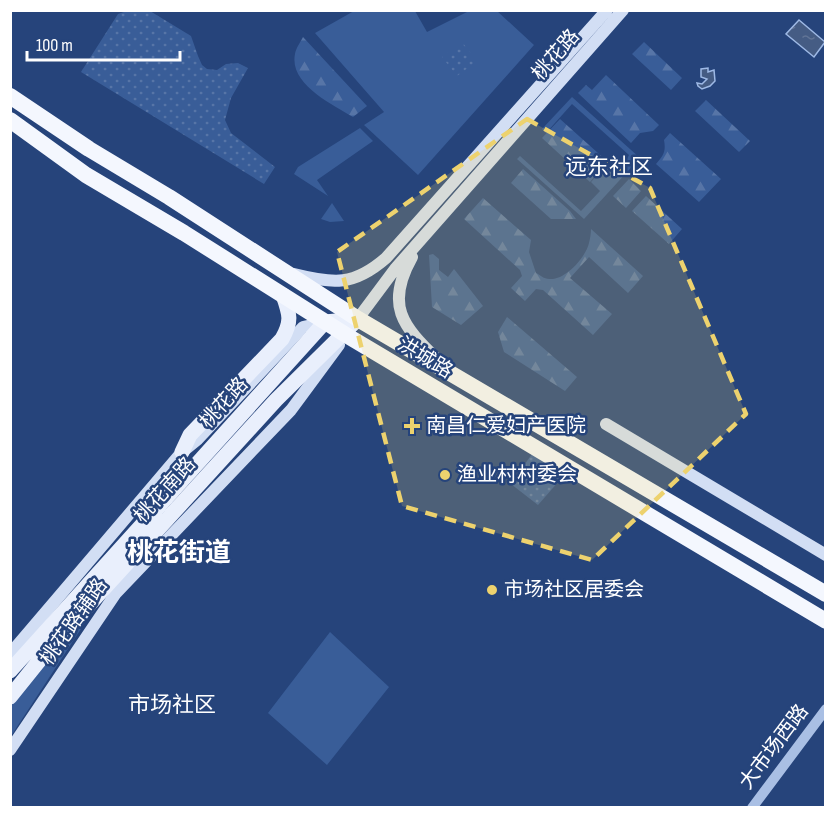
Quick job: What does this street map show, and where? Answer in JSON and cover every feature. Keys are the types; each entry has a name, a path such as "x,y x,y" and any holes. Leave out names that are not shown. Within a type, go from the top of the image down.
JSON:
{"highway":[{"name":"洪城路","path":"10,96 89,149 169,197 358,319 825,594"},
{"name":"洪城路","path":"10,120 86,175 325,322 825,621"}],"main road":[{"name":"桃花路","path":"284,271 318,280 340,281 358,278 372,270 386,258 607,10"},
{"name":"桃花路","path":"358,319 394,270 623,10"},
{"path":"423,237 399,285 398,303 404,321 415,339 452,374"},
{"path":"182,452 190,435 282,339 288,327 289,312 283,295"},
{"path":"10,654 182,452 198,439 303,327 358,319"},
{"name":"桃花南路","path":"10,697 55,643 276,400 358,319"},
{"name":"桃花路","path":"10,671 325,322"},
{"name":"桃花路辅路","path":"10,750 116,593 291,410 345,334"},
{"path":"297,353 314,363"},
{"path":"606,424 825,555"}],"street":[{"name":"大市场西路","path":"752,807 825,709"}],"highlighted area":[{"path":"527,119 650,188 746,414 592,560 402,506 337,252"}],"green space":[{"path":"127,11 150,11 191,36 202,65 207,69 217,70 226,64 238,63 248,68 231,98 225,120 231,133 275,167 264,184 81,72 118,14"},
{"path":"354,11 415,11 427,32 469,11 497,11 534,45 418,175 364,125 384,112 315,33"},
{"path":"303,37 367,106 353,117 314,92 299,75 295,65 295,54"},
{"path":"462,42 477,61 457,76 442,57"},
{"path":"644,42 682,78 671,90 632,54"},
{"path":"606,75 659,125 653,131 640,133 631,143 578,93 586,85 592,90"},
{"path":"572,97 640,158 584,219 517,159 520,156 581,211 600,191 591,182 606,165 615,173 629,155 572,104 546,133 542,129"},
{"path":"706,100 750,141 739,152 695,111"},
{"path":"560,119 608,162 590,182 542,138"},
{"path":"360,128 373,141 317,180 328,196 294,174 298,167"},
{"path":"670,133 721,179 699,202 656,164 664,153 664,140"},
{"path":"523,169 576,219 551,219 511,183"},
{"path":"629,179 641,191 626,208 613,196"},
{"path":"646,196 682,229 669,244 632,211"},
{"path":"483,198 531,240 529,252 536,273 544,278 555,279 574,267 587,249 591,229 643,276 628,293 589,257 570,278 612,314 593,335 543,290 536,289 525,301 511,288 522,276 520,270 464,219"},
{"path":"332,203 344,221 330,222 321,219"},
{"path":"433,254 439,259 439,270 448,277 454,269 483,306 461,325 432,307 429,255"},
{"path":"507,317 577,377 565,391 504,352 498,332"},
{"path":"534,451 566,473 538,505 511,484"},
{"path":"109,586 11,736 11,685"},
{"path":"330,632 389,687 327,765 268,713"}],"water":[{"path":"799,20 825,42 814,57 786,34"},
{"path":"708,68 708,72 714,70 715,81 702,89 697,83 702,84 707,79 701,77 701,69"}],"place":[{"name":"南昌仁爱妇产医院","path":"412,426"},
{"name":"渔业村村委会","path":"445,475"},
{"name":"市场社区居委会","path":"492,590"}],"district":[{"name":"远东社区","path":"609,167"},
{"name":"桃花街道","path":"179,553"},
{"name":"市场社区","path":"172,705"}]}
